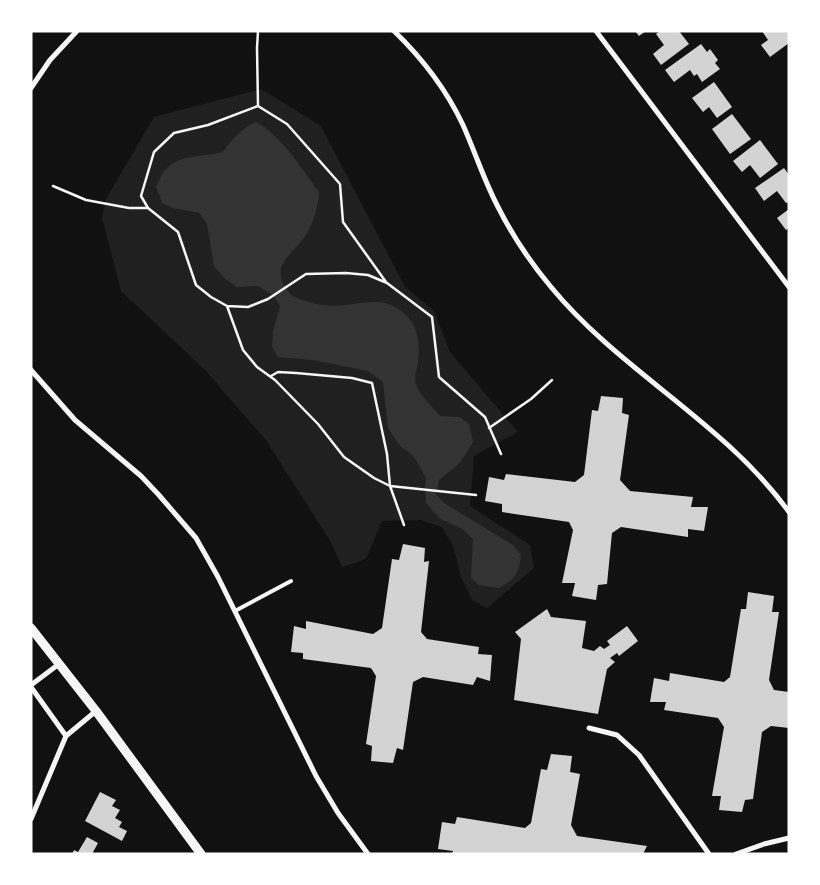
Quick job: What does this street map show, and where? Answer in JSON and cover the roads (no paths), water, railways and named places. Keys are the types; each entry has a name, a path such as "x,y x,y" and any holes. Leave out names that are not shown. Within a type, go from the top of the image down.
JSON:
{"street":[{"path":"31,88 50,60 77,31"},
{"path":"394,31 423,62 443,89 463,126 496,204 518,244 563,302 609,345 696,416 738,454 776,494 789,512"},
{"path":"596,31 789,287"},
{"path":"31,370 75,420 141,476 177,515 205,553 316,776 338,813 368,854"},
{"path":"31,628 96,711 201,854"},
{"path":"59,664 31,686 66,736"},
{"path":"31,819 66,736 96,711"},
{"path":"589,728 617,735 639,755 709,854"},
{"path":"736,854 789,838"}],"lane":[{"path":"235,611 291,582"}]}
